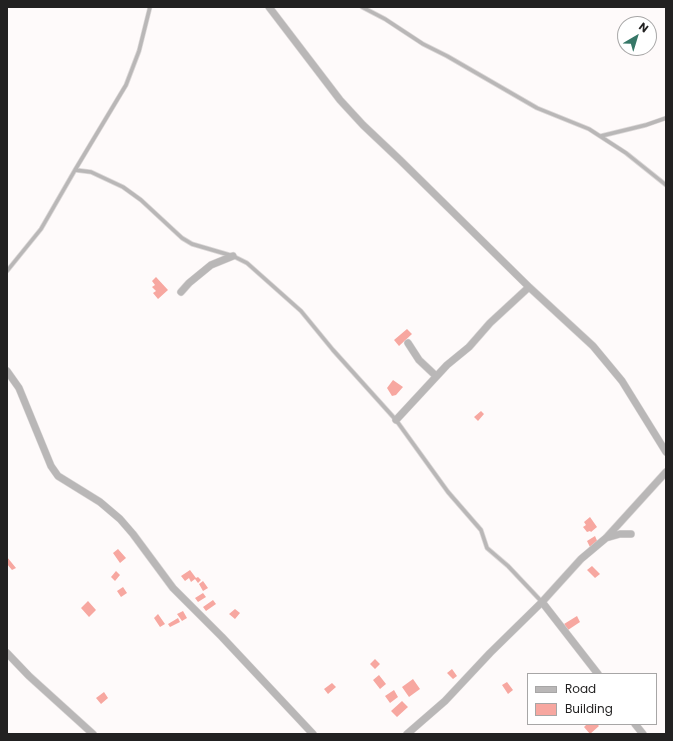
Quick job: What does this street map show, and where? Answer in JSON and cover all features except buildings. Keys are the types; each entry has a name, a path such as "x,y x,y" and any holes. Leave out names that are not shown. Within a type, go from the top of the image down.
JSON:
{"street":[{"path":"269,7 340,100 363,125 529,287 593,346 625,386 666,452"},
{"path":"181,292 189,283 211,265 233,256"},
{"path":"396,420 447,365 468,348 490,323 529,287"},
{"path":"408,343 419,360 436,376"},
{"path":"7,371 17,384 54,471 63,479 100,502 120,519 177,593 222,637 313,734"},
{"path":"407,734 445,701 490,653 542,602 581,559 606,538 666,472"},
{"path":"606,538 620,534 631,534"},
{"path":"542,602 597,673"},
{"path":"7,653 29,676 93,734"},
{"path":"636,725 642,734"}],"lane":[{"path":"7,271 41,229 126,86 138,51 150,7"},
{"path":"362,7 385,19 422,44 447,56 537,108 562,119 581,125 601,136 626,153 666,185"},
{"path":"601,136 646,125 666,118"},
{"path":"75,170 91,172 123,187 145,203 182,238 192,244 233,256 247,263 302,311 333,350 396,420 448,492 481,530 487,548 508,566 542,602"}]}
